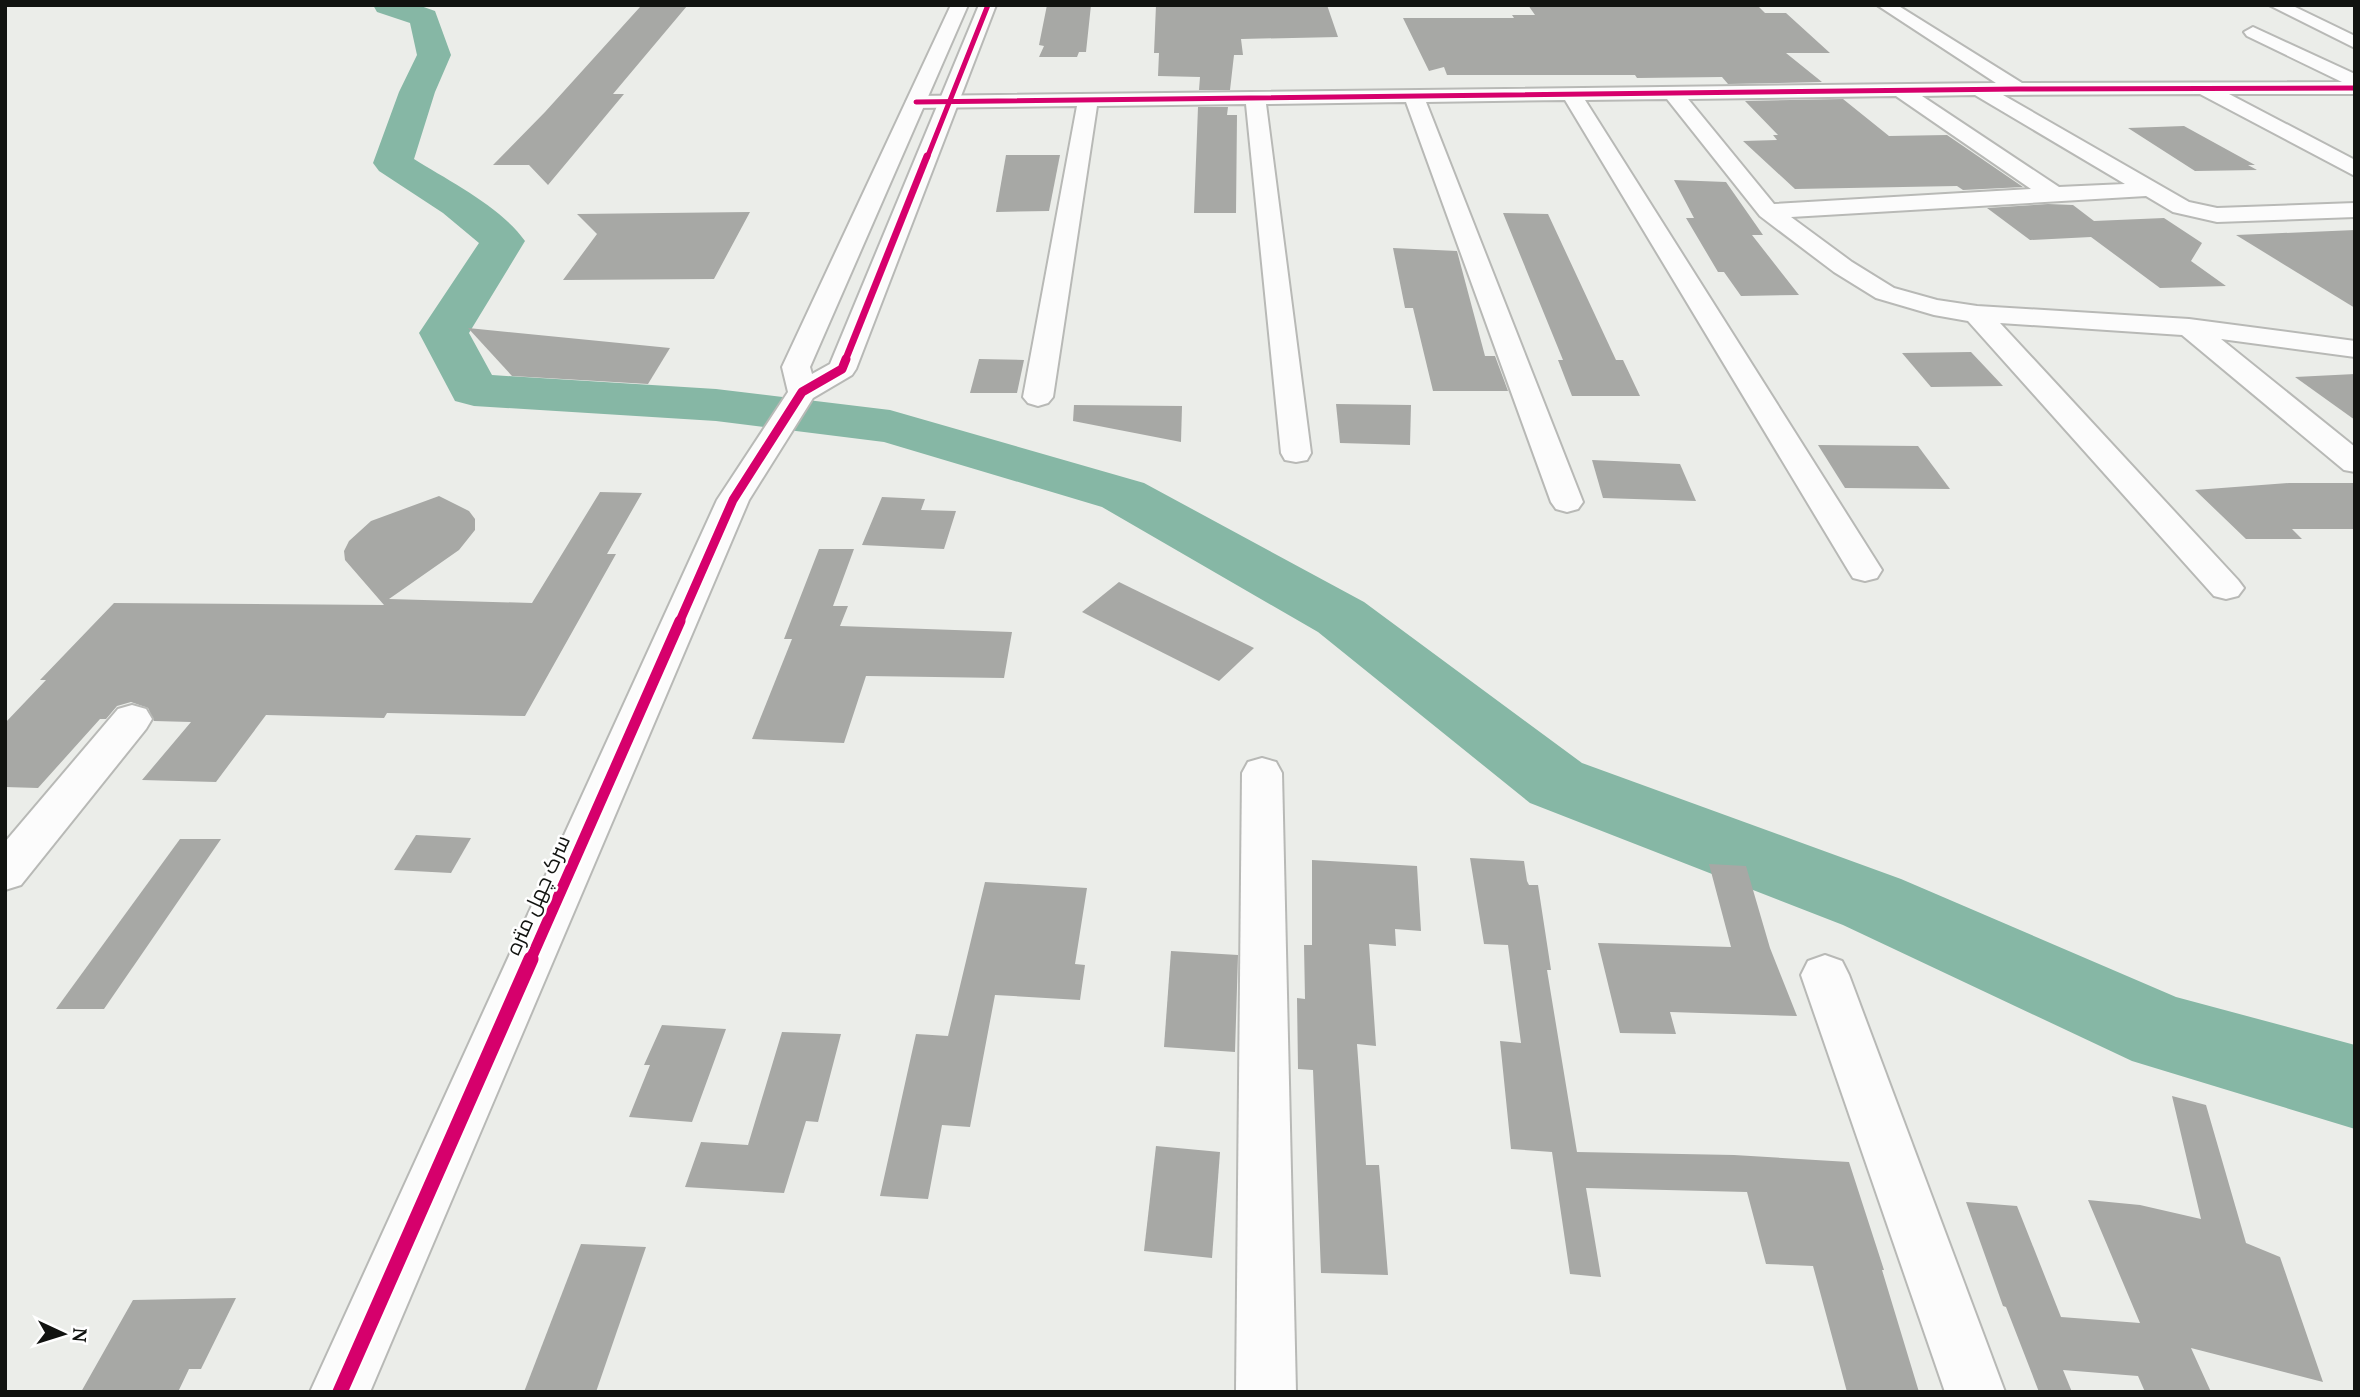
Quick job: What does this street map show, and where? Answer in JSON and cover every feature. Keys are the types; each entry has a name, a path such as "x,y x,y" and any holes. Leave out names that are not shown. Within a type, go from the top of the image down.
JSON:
{"street":[{"path":"793,406 796,368 960,5"},
{"path":"793,406 842,369 988,5"},
{"path":"1885,5 2018,89"},
{"path":"2277,5 2355,43"},
{"path":"2306,19 2343,19"},
{"path":"2253,32 2355,81"},
{"path":"916,102 2018,89 2355,88"},
{"path":"2206,90 2355,169"},
{"path":"1902,91 2055,195"},
{"path":"1982,91 2181,207 2217,215 2355,210"},
{"path":"1672,93 1768,211 1843,267 1885,293 1934,307 1977,314 2189,327 2355,349"},
{"path":"1571,94 1865,570"},
{"path":"1414,96 1567,502"},
{"path":"1255,98 1296,453"},
{"path":"1038,397 1088,100"},
{"path":"1768,211 2150,189"},
{"path":"1977,314 2226,588"},
{"path":"2189,327 2355,463"},
{"name":"سرک چهل متره","path":"340,1392 733,500 793,406"},
{"path":"5,873 132,719"},
{"path":"1262,773 1265,1392"},
{"path":"1825,975 1975,1392"}],"building":[{"path":"1047,5 1091,5 1086,52 1079,52 1077,57 1039,57 1044,46 1039,45"},
{"path":"1156,5 1327,5 1338,37 1241,39 1243,55 1234,55 1230,90 1199,90 1200,77 1158,76 1159,53 1154,53"},
{"path":"1528,5 1757,5 1765,13 1786,13 1830,53 1786,53 1822,82 1728,84 1722,77 1447,75 1444,67 1429,71 1403,18 1514,18 1512,15 1535,15"},
{"path":"687,6 613,94 624,94 548,185 529,165 493,165 640,7"},
{"path":"1843,99 1889,136 1947,135 2023,187 1963,190 1957,186 1795,189 1743,141 1777,140 1773,135 1778,135 1745,101"},
{"path":"1198,107 1228,107 1227,115 1237,115 1236,213 1194,213"},
{"path":"2184,126 2255,165 2248,165 2257,170 2195,171 2128,128"},
{"path":"1006,155 1060,155 1049,211 996,212"},
{"path":"1674,180 1726,182 1763,235 1752,235 1799,295 1741,296 1724,272 1718,272 1686,218 1694,218"},
{"path":"2073,205 2094,221 2164,218 2202,243 2191,261 2226,286 2160,288 2091,237 2030,240 1987,208"},
{"path":"750,212 714,279 563,280 597,234 577,214"},
{"path":"1503,213 1548,214 1616,360 1623,360 1640,396 1572,396 1558,360 1563,360"},
{"path":"2355,230 2355,308 2236,235"},
{"path":"1393,248 1457,251 1485,356 1495,356 1508,391 1433,391 1413,308 1405,308"},
{"path":"468,328 670,348 648,384 512,376"},
{"path":"1971,352 2003,386 1931,387 1902,353"},
{"path":"979,359 1024,360 1017,393 970,393"},
{"path":"2355,374 2355,420 2295,377"},
{"path":"1336,404 1411,405 1410,445 1340,443"},
{"path":"1074,405 1182,406 1181,442 1073,421"},
{"path":"1818,445 1918,446 1950,489 1845,488"},
{"path":"1592,460 1680,464 1696,501 1603,498"},
{"path":"2289,483 2355,483 2355,529 2292,529 2302,539 2246,539 2195,490"},
{"path":"600,492 642,493 607,554 616,554 525,716 387,713 384,718 266,715 216,782 142,780 191,722 154,721 148,708 131,702 117,706 106,719 100,719 38,788 5,787 5,723 46,680 40,680 114,603 384,605 345,560 344,551 349,541 371,521 439,496 469,511 475,519 475,530 459,550 389,599 532,603"},
{"path":"882,497 925,499 921,510 956,511 944,549 862,545"},
{"path":"819,549 854,549 833,606 848,606 840,626 1012,632 1004,678 866,676 844,743 752,739 792,639 784,639"},
{"path":"1119,582 1254,648 1219,681 1082,612"},
{"path":"416,835 471,838 451,873 394,870"},
{"path":"180,839 221,839 104,1009 56,1009"},
{"path":"1470,858 1524,861 1529,885 1538,885 1551,970 1547,970 1577,1152 1734,1155 1849,1162 1919,1392 1847,1392 1813,1266 1766,1264 1747,1192 1586,1188 1601,1277 1570,1274 1552,1152 1511,1149 1500,1041 1521,1043 1508,945 1484,944"},
{"path":"1312,860 1417,866 1421,931 1395,929 1396,946 1369,944 1376,1046 1357,1044 1366,1165 1379,1165 1388,1275 1321,1273 1313,1070 1298,1069 1297,998 1305,999 1304,945 1312,945"},
{"path":"1709,864 1746,866 1770,948 1797,1016 1670,1012 1676,1034 1620,1033 1598,943 1731,947"},
{"path":"985,882 1087,888 1075,964 1085,965 1080,1000 995,995 970,1127 942,1125 928,1199 880,1196 916,1034 948,1036"},
{"path":"1171,951 1238,955 1235,1052 1164,1047"},
{"path":"662,1025 726,1029 692,1122 629,1117 650,1065 644,1065"},
{"path":"782,1032 841,1034 818,1122 806,1121 784,1193 685,1187 701,1142 748,1145"},
{"path":"2172,1096 2206,1105 2246,1243 2280,1257 2323,1382 2191,1348 2211,1392 2145,1392 2138,1376 2063,1370 2072,1392 2039,1392 2006,1307 2003,1306 1966,1202 2017,1206 2061,1317 2140,1323 2088,1200 2140,1205 2201,1219"},
{"path":"1156,1146 1220,1152 1212,1258 1144,1251"},
{"path":"581,1244 646,1247 596,1392 524,1392"},
{"path":"236,1298 201,1369 189,1369 178,1392 81,1392 133,1300"}],"waterway":[{"path":"388,5 424,18 434,55 417,92 393,163 458,204 503,241 444,333 474,390 716,405 890,426 1123,495 1341,617 1556,783 1872,902 2163,1033 2355,1087"}],"cycle path":[{"path":"340,1392 733,500 802,392 842,369 988,5"},
{"path":"916,102 2018,89 2355,88"}]}
